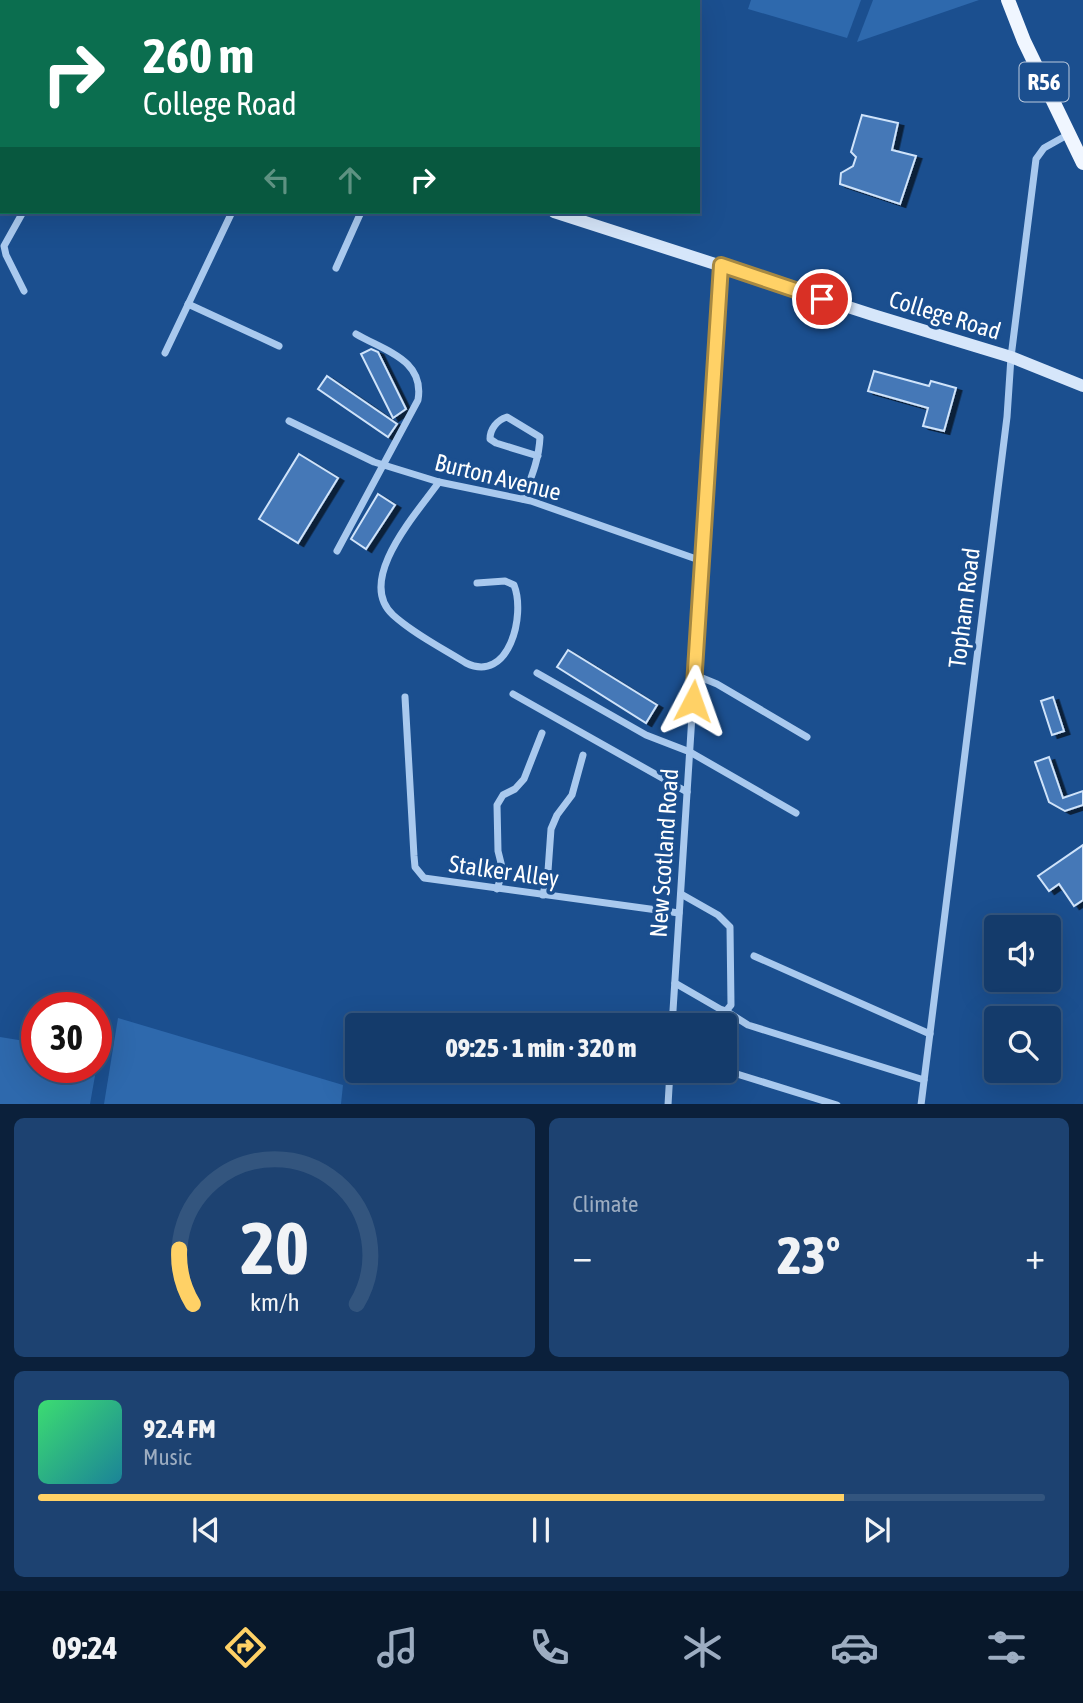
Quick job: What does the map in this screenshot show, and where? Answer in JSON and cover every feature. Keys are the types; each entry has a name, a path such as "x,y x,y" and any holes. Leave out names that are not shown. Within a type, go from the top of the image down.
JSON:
{"main road":[{"name":"R56","path":"1008,0 1024,40 1083,163"}],"street":[{"name":"Topham Road","path":"921,1104 1006,430 1011,358 1036,159 1044,148 1069,134"},
{"path":"22,214 4,246 24,291"},
{"path":"165,353 231,214"},
{"path":"336,268 360,214"},
{"name":"College Road","path":"560,214 1011,358 1083,386"},
{"name":"New Scotland Road","path":"673,1013 721,265"},
{"path":"188,304 279,346"},
{"path":"337,551 418,400 418,378 409,364 356,334"},
{"path":"523,499 538,456 540,437 507,417 499,420 491,431 490,439 496,443 538,456"},
{"name":"Burton Avenue","path":"289,421 383,465 439,482 523,499 702,561"},
{"path":"439,482 398,540 384,566 381,598 391,613 407,626 466,663 476,668 485,668 504,655 517,620 519,598 514,585 505,581 477,583"},
{"path":"537,673 646,734 690,752 796,813"},
{"path":"695,675 716,684 807,737"},
{"path":"513,695 687,792"},
{"name":"Stalker Alley","path":"405,696 415,867 424,878 680,913"},
{"path":"497,889 503,871 498,851 498,805 503,795 515,789 524,779 542,733"},
{"path":"543,895 551,829 557,815 572,795 583,755"},
{"path":"681,894 718,915 730,927 731,1005 726,1012"},
{"path":"754,956 930,1034"},
{"path":"675,983 748,1025 924,1080"},
{"path":"737,1074 838,1104"},
{"path":"668,1104 669,1083"}],"shaded area":[{"path":"751,0 861,0 847,38 748,9"},
{"path":"873,0 979,0 857,42"},
{"path":"118,1018 343,1085 341,1104 104,1104 107,1083 112,1083 112,1055"},
{"path":"0,1037 21,1040 21,1083 94,1083 90,1104 0,1104"}],"building":[{"path":"862,115 898,123 892,150 916,156 900,204 840,184 841,173 853,166 856,157 851,152"},
{"path":"371,349 378,352 406,409 393,418 361,354"},
{"path":"874,371 929,386 931,381 956,388 944,431 923,426 928,408 868,391"},
{"path":"327,376 397,424 388,437 318,389"},
{"path":"299,454 338,478 298,543 259,519"},
{"path":"378,494 395,505 366,549 351,539"},
{"path":"568,650 657,705 646,723 557,667"},
{"path":"1053,697 1064,731 1052,735 1041,701"},
{"path":"1049,757 1063,798 1083,791 1083,805 1065,811 1049,802 1035,762"},
{"path":"1083,845 1083,900 1074,906 1059,884 1049,891 1038,876"}],"route":[{"path":"693,701 721,265 822,299"}]}
